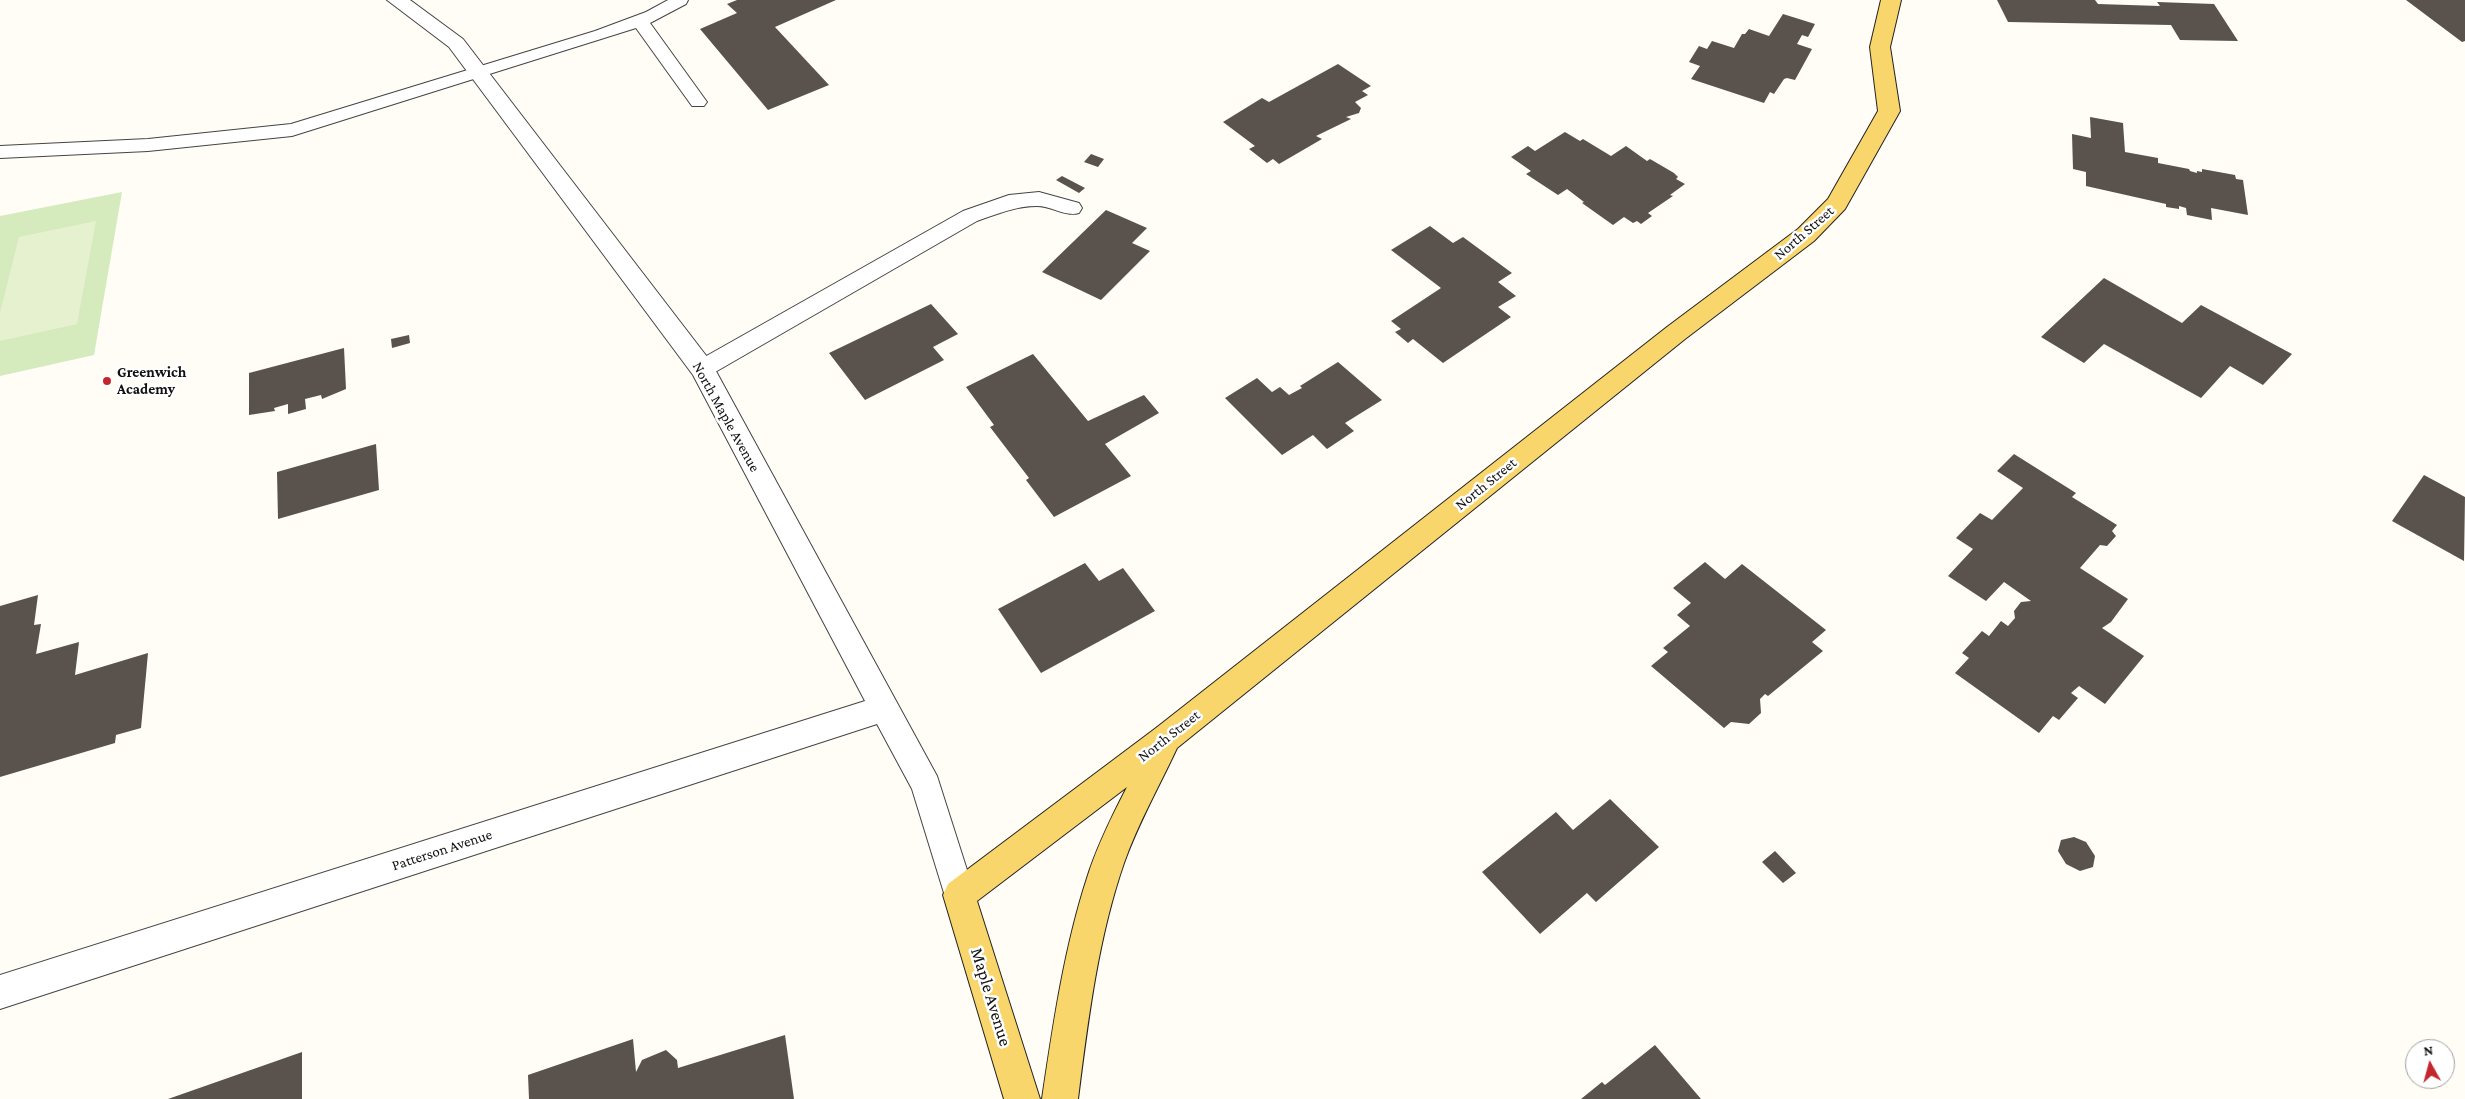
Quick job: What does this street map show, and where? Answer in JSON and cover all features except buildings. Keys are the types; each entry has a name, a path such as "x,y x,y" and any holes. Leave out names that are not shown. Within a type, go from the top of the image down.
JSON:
{"main road":[{"name":"North Street","path":"959,895 1167,738 1676,333 1806,235 1837,204 1889,111 1880,47 1891,0"},
{"path":"1060,1099 1073,1008 1104,877 1137,797 1167,738"},
{"name":"Maple Avenue","path":"959,895 1022,1099"}],"street":[{"name":"North Maple Avenue","path":"397,0 456,43 702,369 926,786 959,895"},
{"name":"Patterson Avenue","path":"0,992 884,708"}],"lane":[{"path":"0,152 148,145 292,130 601,36 640,21 680,0"},
{"path":"640,21 698,102"},
{"path":"702,369 970,216 1009,202 1039,199 1072,208"}],"green space":[{"path":"122,192 94,355 0,376 0,216"},
{"path":"96,221 77,324 0,341 0,313 19,237"}],"place":[{"name":"Greenwich Academy","path":"107,381"}]}
